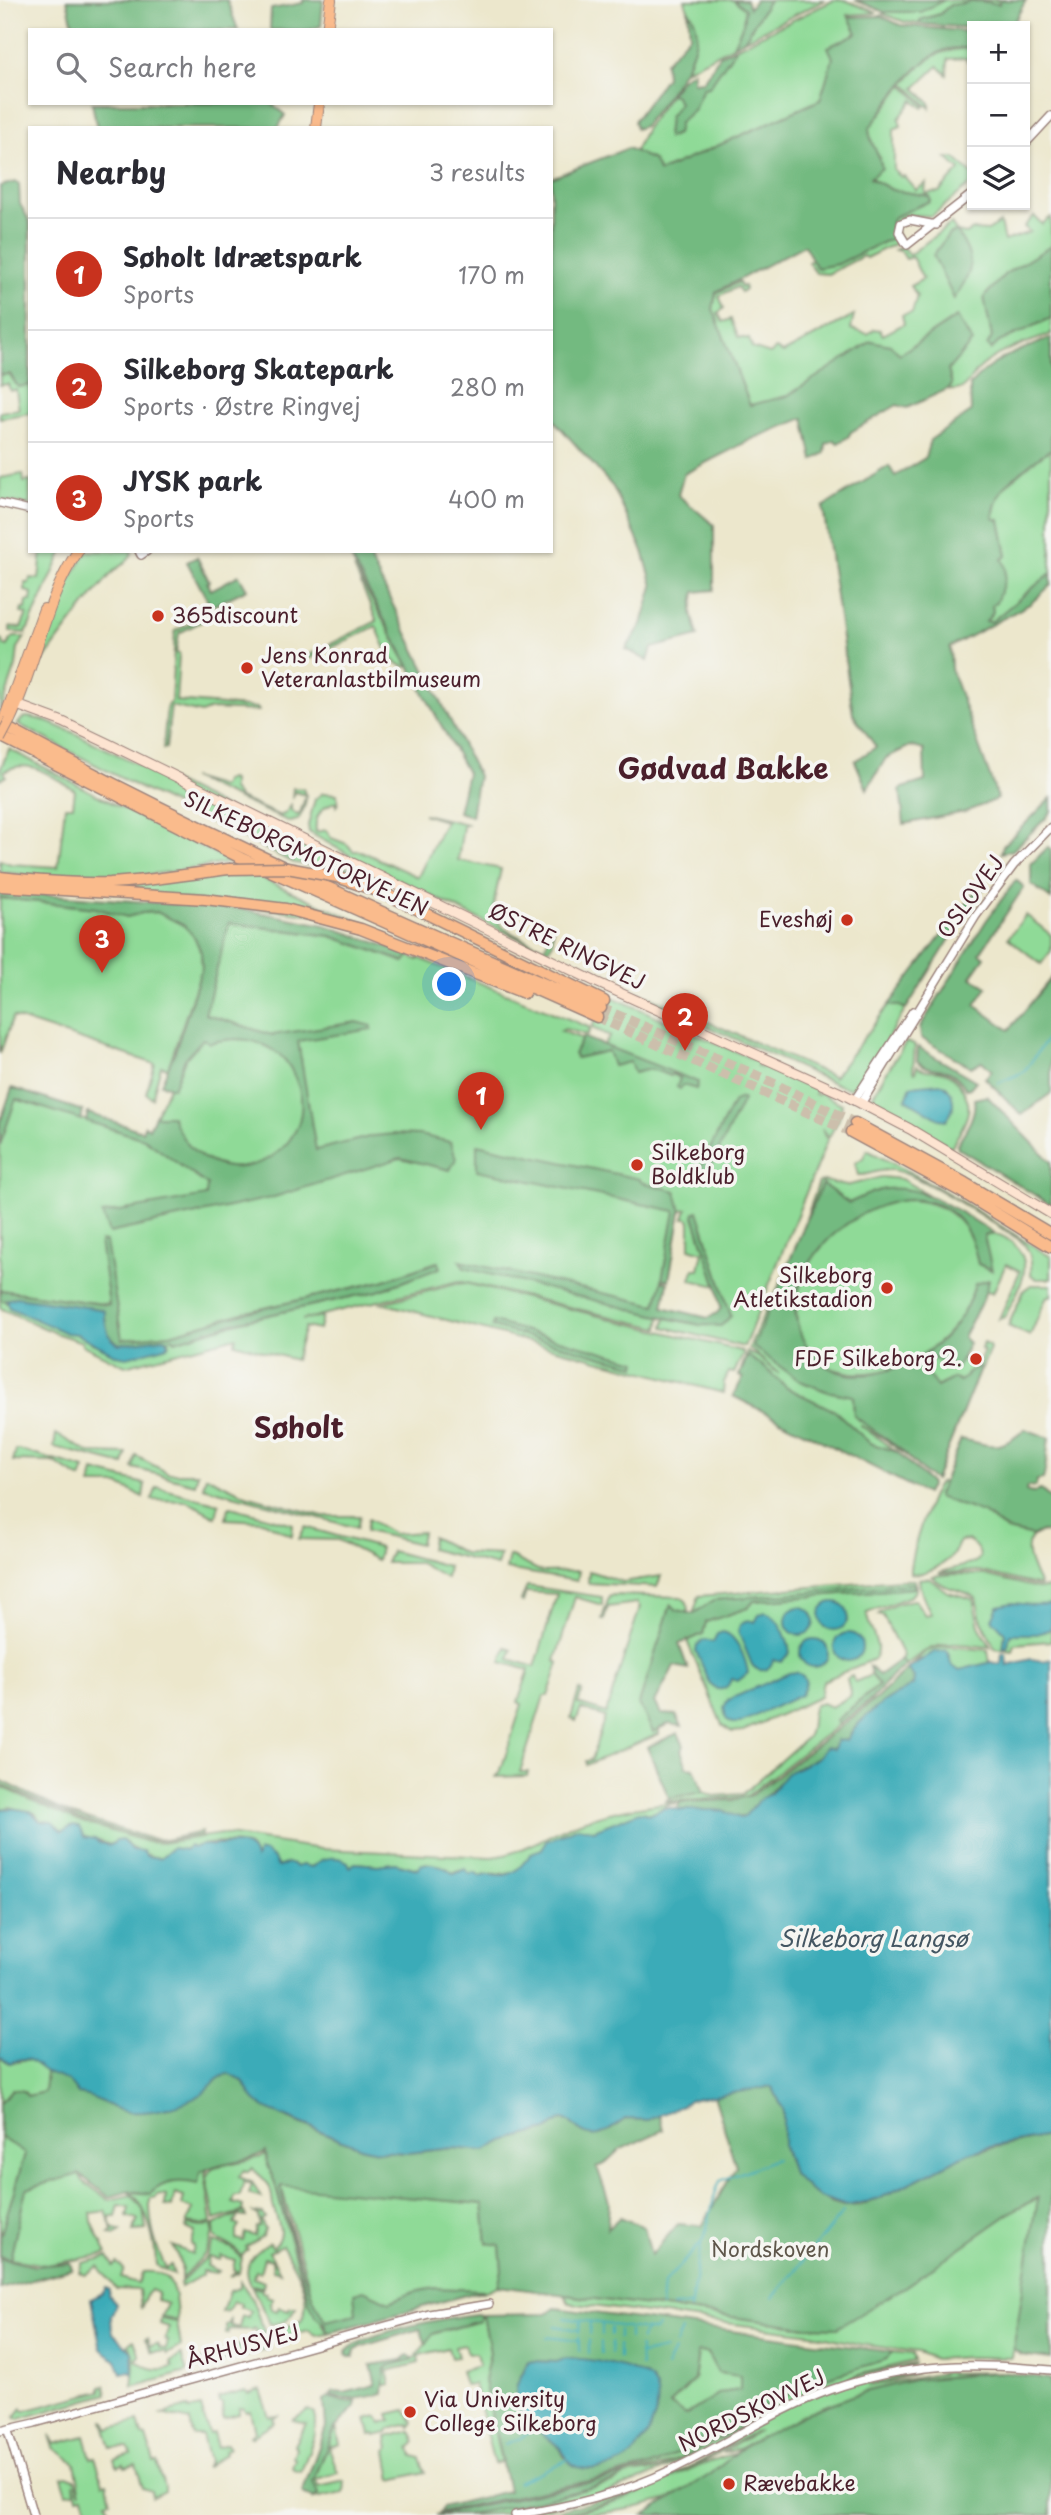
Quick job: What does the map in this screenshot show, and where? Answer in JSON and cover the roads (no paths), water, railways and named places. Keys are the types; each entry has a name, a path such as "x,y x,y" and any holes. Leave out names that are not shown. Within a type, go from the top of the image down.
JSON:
{"highway":[{"name":"SILKEBORGMOTORVEJEN","path":"5,720 130,792 267,859 599,1012"},
{"name":"SILKEBORGMOTORVEJEN","path":"0,737 241,858 599,1012"},
{"path":"0,881 138,881 229,869 286,868 337,877 399,900 599,1012"},
{"path":"0,881 229,901 318,916 599,1012"},
{"path":"1051,1234 965,1182 853,1128 1051,1247"}],"main road":[{"path":"327,28 331,0"},
{"path":"316,126 319,105"},
{"path":"16,700 48,601 70,553"},
{"path":"0,737 64,575 77,553"},
{"name":"ØSTRE RINGVEJ","path":"16,700 309,840 596,982 857,1102 910,1129 1051,1214"}],"street":[{"path":"1030,139 1051,116"},
{"path":"936,225 907,220 901,223 899,230 907,245 936,225 967,198"},
{"path":"0,503 28,510"},
{"name":"OSLOVEJ","path":"857,1102 906,1020 976,916 999,885 1051,827"},
{"name":"ÅRHUSVEJ","path":"0,2437 4,2431 429,2314 489,2304"},
{"name":"NORDSKOVVEJ","path":"515,2515 625,2490 694,2459 786,2409 828,2391 864,2380 959,2364 995,2364 1051,2370"},
{"path":"4,2431 33,2515"}],"water":[{"path":"940,1083 949,1089 953,1100 952,1111 946,1120 939,1119 906,1099 911,1086"},
{"path":"16,1297 100,1309 104,1311 109,1334 119,1344 164,1338 168,1340 169,1346 127,1357 116,1355 77,1334 66,1333 10,1308 7,1300"},
{"path":"834,1602 844,1606 848,1616 844,1626 834,1630 824,1626 820,1616 824,1606"},
{"path":"1012,1603 1051,1604 1051,1629 1037,1634 1010,1634 1008,1646 1003,1649 1005,1633 992,1619 998,1606"},
{"path":"800,1607 810,1611 814,1621 810,1631 800,1635 790,1631 786,1621 790,1611"},
{"path":"765,1612 779,1623 790,1653 781,1662 773,1660 770,1667 761,1670 752,1665 738,1631 740,1625 748,1620 755,1622 759,1615"},
{"path":"723,1632 737,1643 748,1673 738,1681 731,1679 728,1686 719,1689 710,1684 696,1651 697,1645 705,1640 713,1642 717,1634"},
{"path":"848,1633 858,1637 862,1647 858,1657 848,1661 838,1657 834,1647 838,1637"},
{"path":"814,1639 824,1643 828,1653 824,1663 814,1667 804,1663 800,1653 804,1643"},
{"name":"Silkeborg Langsø","path":"947,1650 952,1666 960,1670 991,1662 1001,1664 1002,1653 1006,1653 1007,1665 1031,1659 1051,1659 1051,2135 969,2153 876,2200 846,2206 820,2197 792,2173 783,2146 783,2109 773,2088 769,2087 689,2100 682,2106 648,2120 625,2119 599,2135 580,2131 562,2119 547,2130 503,2141 485,2151 452,2148 408,2153 360,2147 264,2108 254,2099 243,2081 228,2074 202,2094 185,2102 157,2110 128,2112 78,2094 66,2080 29,2060 21,2059 10,2063 0,2056 0,1807 31,1811 40,1821 52,1822 62,1831 73,1826 79,1827 84,1837 95,1839 99,1843 111,1845 122,1840 132,1850 160,1858 172,1848 187,1850 189,1846 193,1848 201,1845 234,1844 250,1849 255,1859 259,1852 265,1852 274,1859 278,1867 288,1863 297,1867 312,1867 324,1859 334,1858 348,1862 350,1867 355,1863 395,1863 418,1869 422,1864 431,1864 454,1874 465,1869 470,1874 474,1872 481,1876 503,1875 516,1870 533,1852 542,1849 546,1841 578,1827 594,1830 639,1812 651,1814 664,1808 673,1808 724,1811 740,1818 744,1817 757,1802 772,1792 787,1773 817,1758 826,1747 834,1749 837,1741 847,1740 868,1715 913,1685 914,1677 907,1669 934,1652"},
{"path":"796,1672 803,1676 806,1683 801,1695 740,1723 732,1723 726,1719 724,1707 728,1700"},
{"path":"106,2288 110,2290 109,2296 116,2304 111,2316 112,2332 132,2352 133,2374 130,2371 121,2373 116,2360 101,2349 91,2299 103,2293"},
{"path":"565,2358 624,2367 652,2382 658,2401 656,2413 640,2446 625,2461 602,2468 574,2466 559,2447 524,2416 516,2393 528,2361 556,2362"}],"waterway":[{"path":"998,1083 1024,1072 1049,1036"},
{"path":"661,2307 663,2284 701,2243 720,2181 776,2159"},
{"path":"773,2298 843,2212"},
{"path":"690,2309 701,2245"},
{"path":"672,2307 689,2306"},
{"path":"565,2318 646,2330 655,2330 658,2327"},
{"path":"579,2332 580,2322"},
{"path":"589,2334 590,2323"},
{"path":"602,2325 602,2335"},
{"path":"555,2326 579,2330"},
{"path":"611,2328 611,2335"},
{"path":"619,2330 619,2338"},
{"path":"629,2331 629,2339"},
{"path":"641,2340 645,2331"},
{"path":"676,2344 682,2331"},
{"path":"547,2337 579,2341"},
{"path":"579,2337 579,2352"},
{"path":"589,2340 589,2353"},
{"path":"601,2342 601,2353"},
{"path":"611,2353 612,2342"},
{"path":"619,2345 619,2358"},
{"path":"640,2347 641,2366"},
{"path":"642,2354 665,2349"},
{"path":"666,2367 674,2351"},
{"path":"505,2444 521,2438 535,2428"},
{"path":"518,2482 567,2460"}],"tunnel":[{"path":"601,1008 760,1077 855,1123"},
{"path":"597,1017 851,1132"}],"place":[{"name":"365discount","path":"158,616"},
{"name":"Jens Konrad Veteranlastbilmuseum","path":"247,668"},
{"name":"Eveshøj","path":"847,920"},
{"name":"JYSK park","path":"102,973"},
{"name":"Silkeborg Skatepark","path":"685,1051"},
{"name":"Søholt Idrætspark","path":"481,1130"},
{"name":"Silkeborg Boldklub","path":"637,1165"},
{"name":"Silkeborg Atletikstadion","path":"887,1288"},
{"name":"FDF Silkeborg 2.","path":"976,1359"},
{"name":"Via University College Silkeborg","path":"410,2412"},
{"name":"Rævebakke","path":"729,2484"}],"district":[{"name":"Gødvad Bakke","path":"723,769"},
{"name":"Søholt","path":"299,1428"}],"park label":[{"name":"Nordskoven","path":"770,2250"}]}
